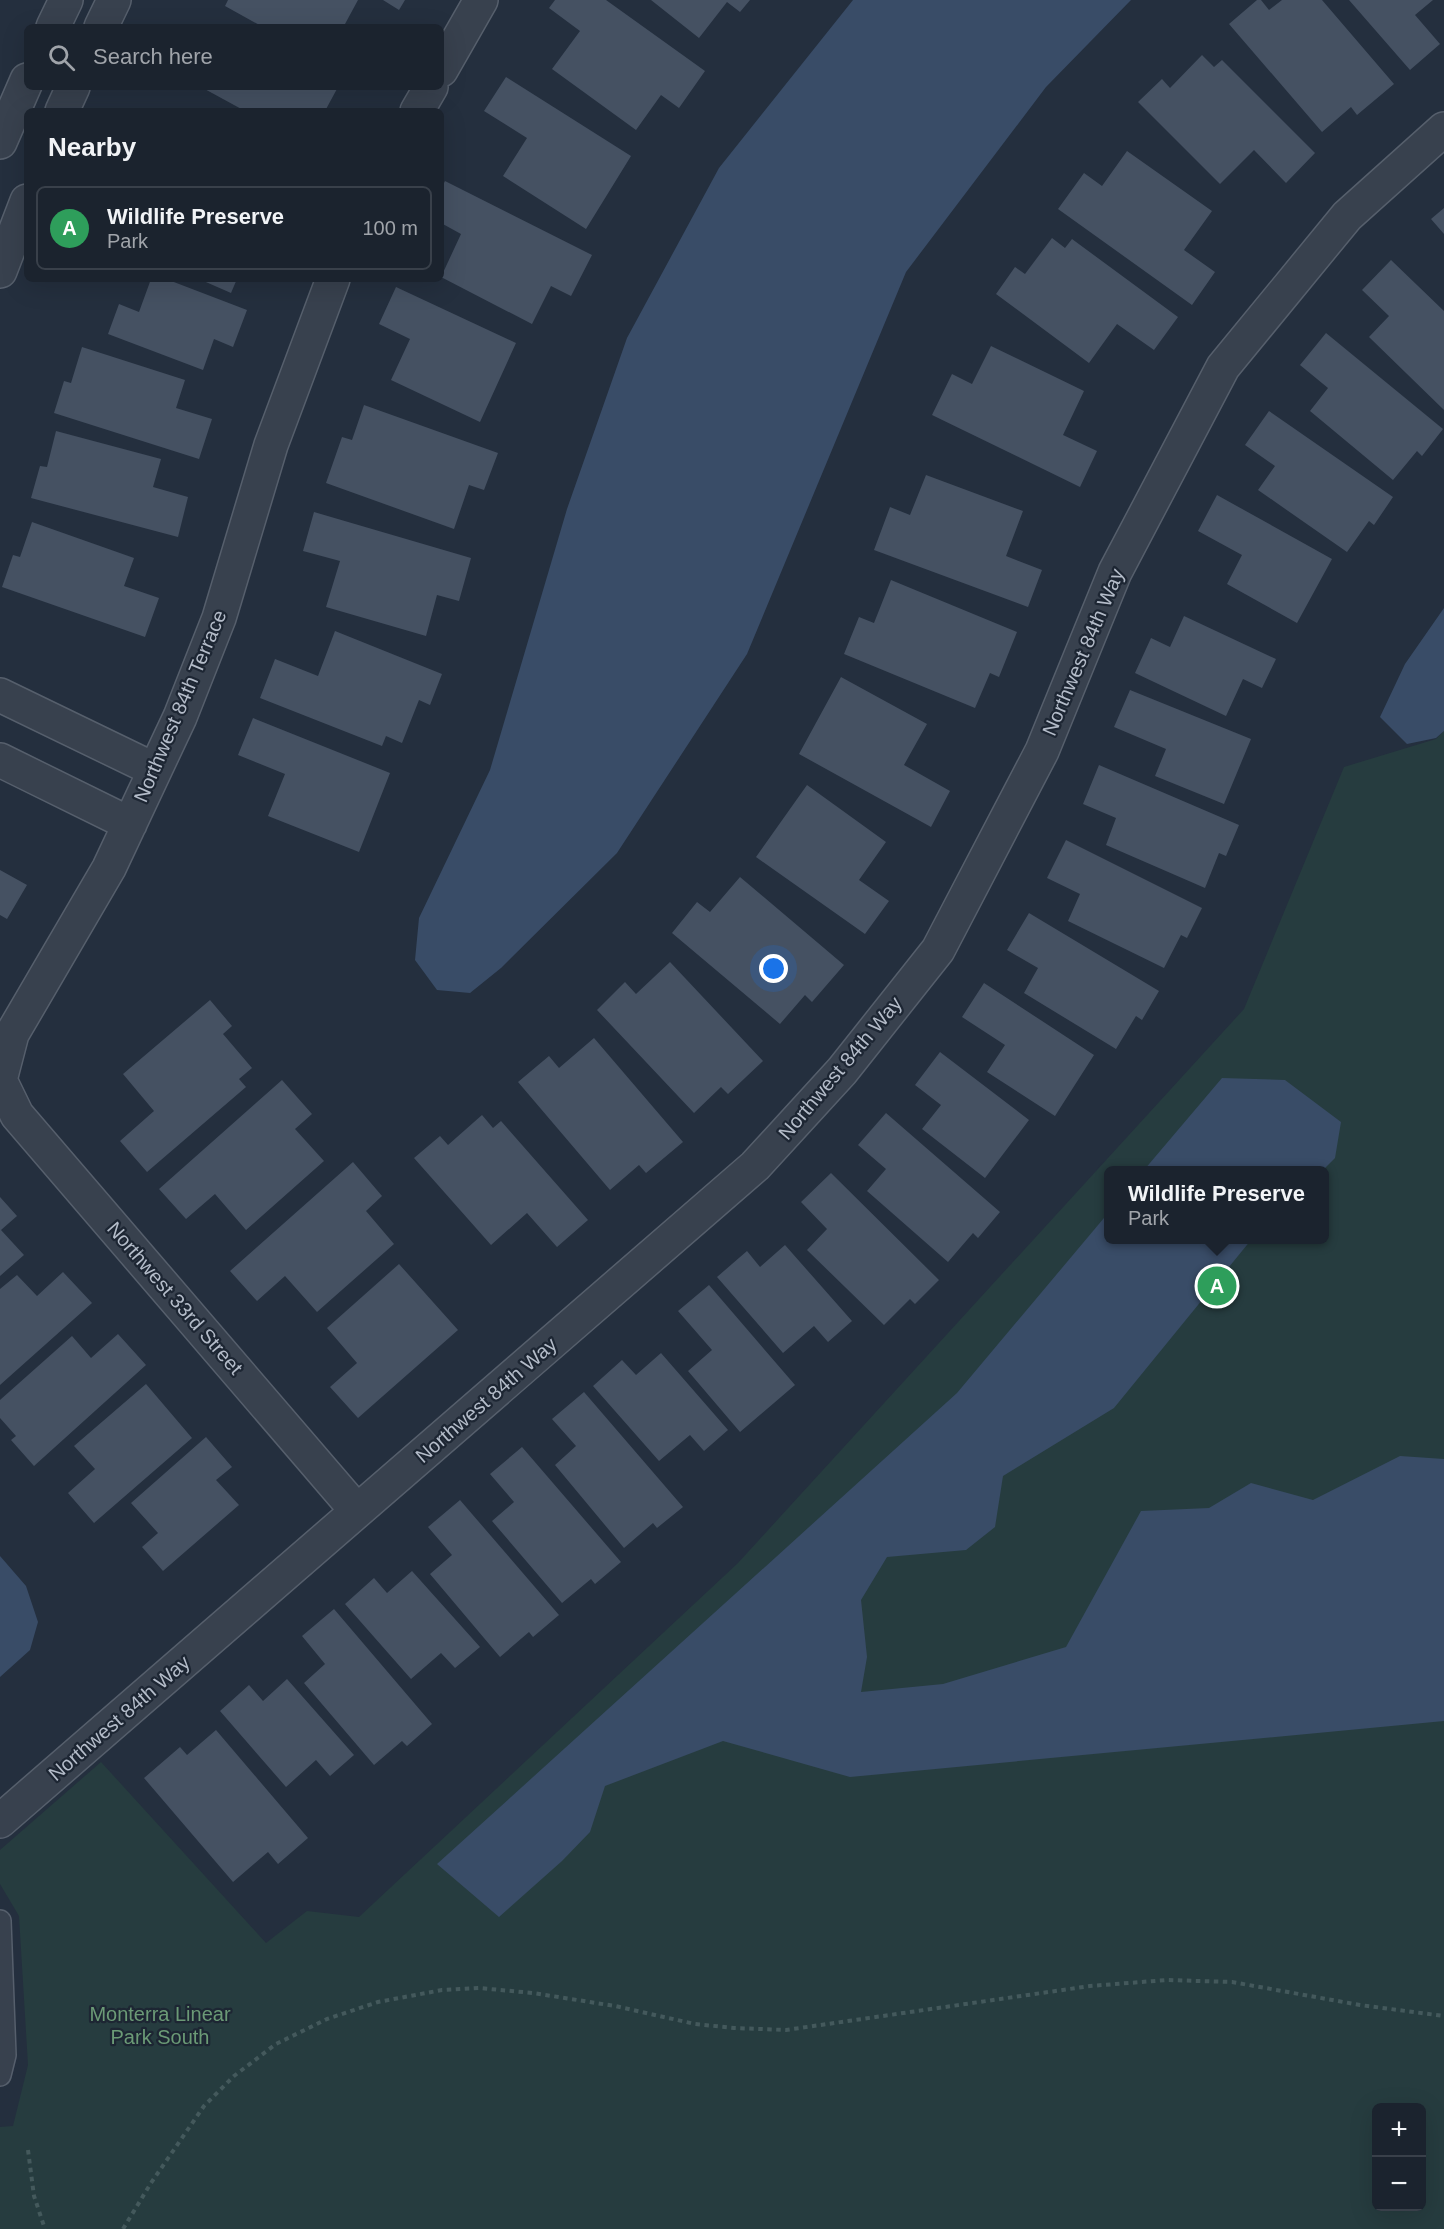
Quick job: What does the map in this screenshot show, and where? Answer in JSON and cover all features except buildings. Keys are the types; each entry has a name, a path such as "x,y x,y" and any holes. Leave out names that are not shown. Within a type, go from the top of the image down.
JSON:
{"street":[{"path":"54,24 66,0"},
{"path":"102,24 114,0"},
{"path":"444,65 481,0"},
{"path":"0,142 24,87"},
{"path":"63,108 72,90"},
{"path":"419,108 429,90"},
{"name":"Northwest 84th Way","path":"0,1821 755,1166 842,1071 938,950 1042,752 1115,572 1223,367 1347,216 1444,129"},
{"path":"0,271 24,209"},
{"name":"Northwest 84th Terrace","path":"0,1080 12,1034 83,914 130,824 180,717 219,618 271,445 332,282"},
{"path":"0,695 155,770"},
{"path":"0,760 130,824"},
{"name":"Northwest 33rd Street","path":"0,1080 17,1115 357,1511"}],"lane":[{"path":"0,1921 5,2055 0,2075"}],"path":[{"path":"123,2229 151,2183 204,2106 234,2076 276,2044 327,2019 378,2002 442,1990 479,1989 533,1993 615,2006 695,2024 744,2029 786,2030 1090,1986 1167,1980 1232,1982 1360,2005 1444,2016"},
{"path":"28,2150 34,2196 45,2229"}],"green space":[{"name":"Monterra Linear Park South","path":"1444,731 1444,2229 0,2229 0,2127 13,2126 28,2065 19,1916 0,1884 0,1850 101,1762 266,1943 307,1911 359,1917 738,1563 1244,1009 1344,767 1436,739"}],"water":[{"path":"853,0 1131,0 1046,87 906,272 747,654 617,853 501,968 470,993 437,990 415,960 419,918 490,770 567,509 627,338 719,168"},
{"path":"1444,608 1444,731 1436,738 1407,744 1380,717 1405,664"},
{"path":"1222,1078 1285,1080 1341,1122 1335,1158 1327,1166 1147,1166"},
{"path":"1104,1218 1104,1244 1248,1244 1114,1408 1003,1476 995,1527 966,1550 887,1557 861,1600 867,1657 861,1692 943,1684 1066,1647 1141,1511 1209,1508 1251,1483 1313,1500 1400,1456 1444,1459 1444,1721 850,1777 723,1741 605,1786 590,1832 562,1861 499,1917 437,1864 957,1393"},
{"path":"0,1556 26,1586 38,1622 30,1650 0,1677"}],"place":[{"name":"Wildlife Preserve","path":"1217,1286"}]}
